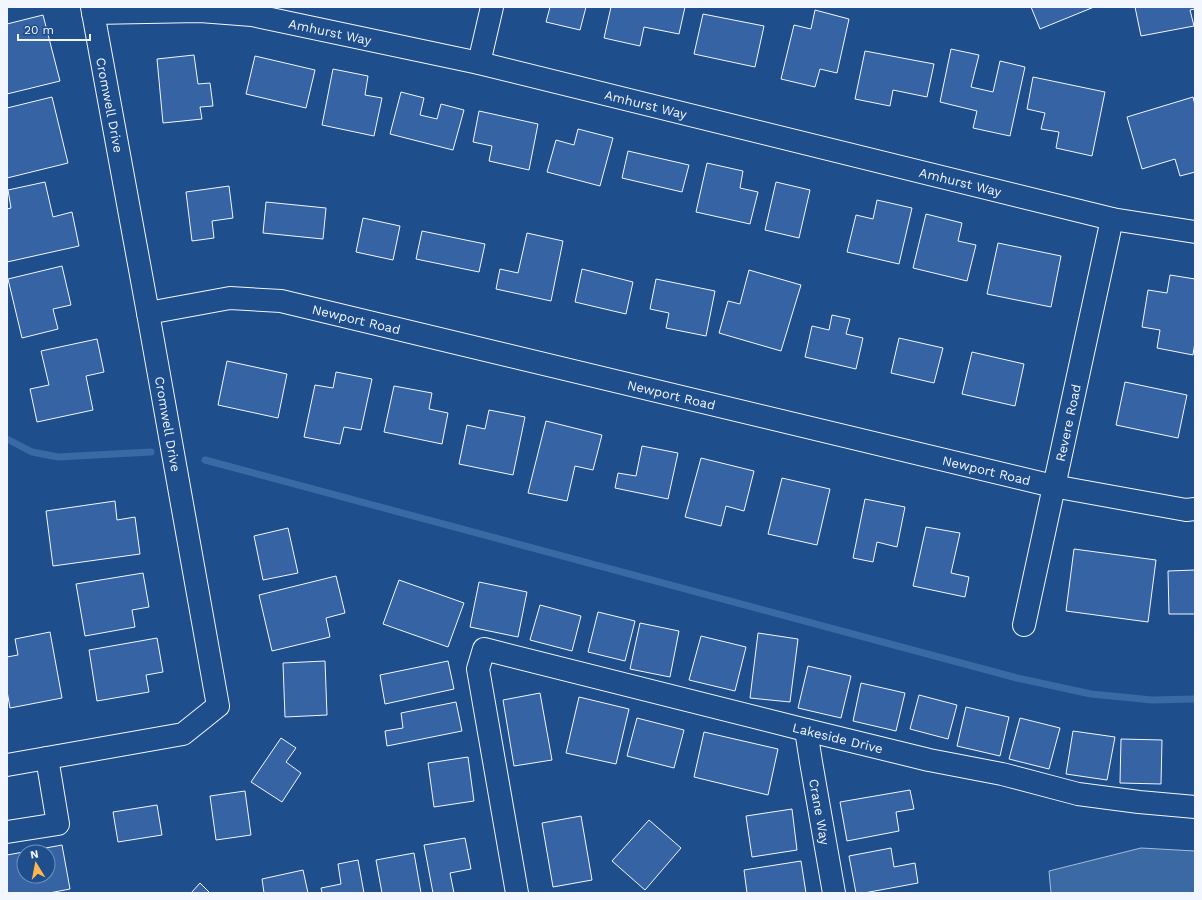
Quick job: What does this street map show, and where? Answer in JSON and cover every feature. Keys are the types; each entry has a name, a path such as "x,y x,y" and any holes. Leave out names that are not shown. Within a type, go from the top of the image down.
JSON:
{"street":[{"path":"479,63 492,7"},
{"name":"Amhurst Way","path":"92,10 200,11 252,15 479,63 1112,219 1195,232"},
{"name":"Cromwell Drive","path":"47,758 183,734 218,706 92,10"},
{"name":"Revere Road","path":"1024,625 1112,219"},
{"name":"Newport Road","path":"148,313 230,298 281,301 1053,486 1186,510 1195,509"},
{"name":"Lakeside Drive","path":"517,893 478,669 484,649 806,730 929,760 1002,774 1078,794 1139,802 1195,807"},
{"name":"Crane Way","path":"806,730 834,893"},
{"path":"7,764 47,758 58,824 7,832"}],"water":[{"path":"1141,848 1195,851 1195,893 1051,893 1049,871"}],"building":[{"path":"550,7 586,7 580,30 546,22"},
{"path":"611,7 685,7 679,34 644,27 640,46 604,38"},
{"path":"1031,7 1094,7 1040,29"},
{"path":"1135,7 1195,7 1195,9 1190,10 1194,26 1141,36"},
{"path":"815,10 849,19 837,73 820,69 815,87 781,79 794,25 811,29"},
{"path":"703,14 764,26 755,67 694,54"},
{"path":"43,15 60,81 7,94 7,24"},
{"path":"951,49 979,55 971,87 993,92 1000,61 1025,67 1010,136 973,128 977,111 940,102"},
{"path":"865,51 934,64 927,97 893,90 890,106 855,99"},
{"path":"194,55 198,84 210,83 213,106 200,107 202,119 163,123 157,59"},
{"path":"255,56 315,70 306,108 246,94"},
{"path":"333,69 368,76 365,95 382,98 374,136 322,125"},
{"path":"1033,77 1105,92 1092,156 1056,148 1059,132 1041,129 1045,113 1027,109"},
{"path":"401,92 424,98 420,115 437,119 441,104 464,110 453,150 390,134"},
{"path":"52,97 68,163 7,178 7,108"},
{"path":"1193,97 1195,105 1195,172 1180,176 1175,159 1142,169 1127,117"},
{"path":"479,111 538,124 529,170 489,161 492,146 473,142"},
{"path":"578,129 613,138 600,186 547,172 556,140 574,145"},
{"path":"628,151 689,165 682,192 622,178"},
{"path":"707,163 743,171 740,188 758,192 750,224 696,212"},
{"path":"45,182 53,217 72,212 79,246 7,262 7,209 11,208 8,190"},
{"path":"776,182 810,190 799,238 765,230"},
{"path":"229,186 233,218 212,221 214,238 192,241 186,192"},
{"path":"877,200 912,208 899,264 847,252 856,215 873,219"},
{"path":"266,202 326,208 323,239 263,233"},
{"path":"926,214 962,223 958,241 976,245 967,281 913,268"},
{"path":"363,218 400,226 393,260 356,252"},
{"path":"422,231 485,244 479,272 416,259"},
{"path":"527,233 563,241 551,301 496,289 500,269 518,273"},
{"path":"998,243 1061,256 1051,307 987,294"},
{"path":"62,266 71,305 53,309 58,329 22,338 8,279"},
{"path":"582,269 633,282 626,314 575,302"},
{"path":"749,270 801,285 781,351 719,333 728,301 740,304"},
{"path":"1170,275 1195,279 1195,342 1193,355 1157,348 1160,330 1142,327 1148,290 1167,293"},
{"path":"656,279 715,291 706,336 666,328 669,313 650,309"},
{"path":"832,315 850,319 846,334 863,338 856,369 805,357 812,326 829,330"},
{"path":"899,338 943,348 934,383 891,373"},
{"path":"97,339 104,372 86,376 93,410 37,422 30,389 49,385 41,351"},
{"path":"972,352 1024,364 1015,406 962,394"},
{"path":"227,361 287,374 278,418 218,405"},
{"path":"336,372 372,379 361,430 344,427 340,444 304,437 315,385 333,388"},
{"path":"1125,382 1187,395 1178,438 1116,425"},
{"path":"394,386 432,393 429,409 448,413 442,444 384,432"},
{"path":"489,410 525,417 513,475 459,464 467,425 485,429"},
{"path":"546,421 602,435 593,470 575,466 567,501 528,493"},
{"path":"642,446 678,453 668,499 615,488 618,473 636,476"},
{"path":"701,458 754,471 744,511 726,506 721,526 685,517"},
{"path":"782,478 830,489 817,545 768,534"},
{"path":"865,499 905,507 897,547 877,542 873,562 853,558"},
{"path":"115,501 117,520 135,517 140,554 53,566 46,511"},
{"path":"926,527 960,533 951,573 969,577 965,597 913,586"},
{"path":"288,528 298,573 263,580 254,536"},
{"path":"1074,549 1156,560 1148,622 1066,611"},
{"path":"1195,570 1195,614 1169,614 1168,571"},
{"path":"143,573 149,607 132,610 135,627 85,636 76,584"},
{"path":"336,576 345,613 326,618 330,637 272,651 259,595"},
{"path":"399,580 464,603 448,647 383,624"},
{"path":"479,582 527,592 518,637 470,627"},
{"path":"540,605 581,616 572,651 530,640"},
{"path":"598,612 635,621 625,661 588,652"},
{"path":"640,623 679,631 670,677 630,669"},
{"path":"50,632 62,698 10,708 7,691 7,657 18,655 15,639"},
{"path":"758,633 798,639 790,702 750,698"},
{"path":"701,636 746,647 735,691 689,680"},
{"path":"157,638 163,672 146,675 149,692 97,701 89,650"},
{"path":"325,661 327,715 285,717 283,663"},
{"path":"448,661 454,689 385,704 380,675"},
{"path":"808,666 851,676 841,718 798,708"},
{"path":"861,683 905,693 896,731 853,721"},
{"path":"540,693 552,760 514,766 503,700"},
{"path":"919,695 957,705 948,739 910,729"},
{"path":"579,697 629,709 616,764 566,753"},
{"path":"456,702 462,731 387,746 385,731 403,728 401,713"},
{"path":"966,707 1009,717 1000,756 957,746"},
{"path":"637,718 684,730 674,768 627,756"},
{"path":"1020,718 1060,728 1049,769 1009,759"},
{"path":"1073,731 1115,737 1107,780 1066,774"},
{"path":"704,732 778,749 768,795 694,777"},
{"path":"281,738 296,748 286,762 301,773 282,802 251,782"},
{"path":"1121,739 1162,740 1161,784 1120,783"},
{"path":"468,757 474,801 434,807 428,763"},
{"path":"910,790 914,809 896,812 899,831 847,841 840,802"},
{"path":"245,791 251,835 216,840 210,796"},
{"path":"157,805 162,835 118,842 113,812"},
{"path":"792,809 797,850 752,857 746,816"},
{"path":"581,816 592,880 553,887 542,823"},
{"path":"649,820 681,848 645,890 612,861"},
{"path":"465,838 471,869 450,873 454,893 433,893 424,845"},
{"path":"62,845 70,889 49,893 7,893 7,855 16,853 16,884 56,884 56,846"},
{"path":"891,848 894,867 915,863 918,883 864,893 856,893 849,856"},
{"path":"414,853 421,893 382,893 376,860"},
{"path":"358,860 364,893 322,893 321,888 341,884 338,864"},
{"path":"801,861 806,893 747,893 744,870"},
{"path":"303,870 308,893 264,893 262,879"},
{"path":"200,883 210,893 191,893"}],"waterway":[{"path":"7,439 32,452 58,457 151,452"},
{"path":"205,460 1017,678 1091,694 1152,700 1195,699"}]}
